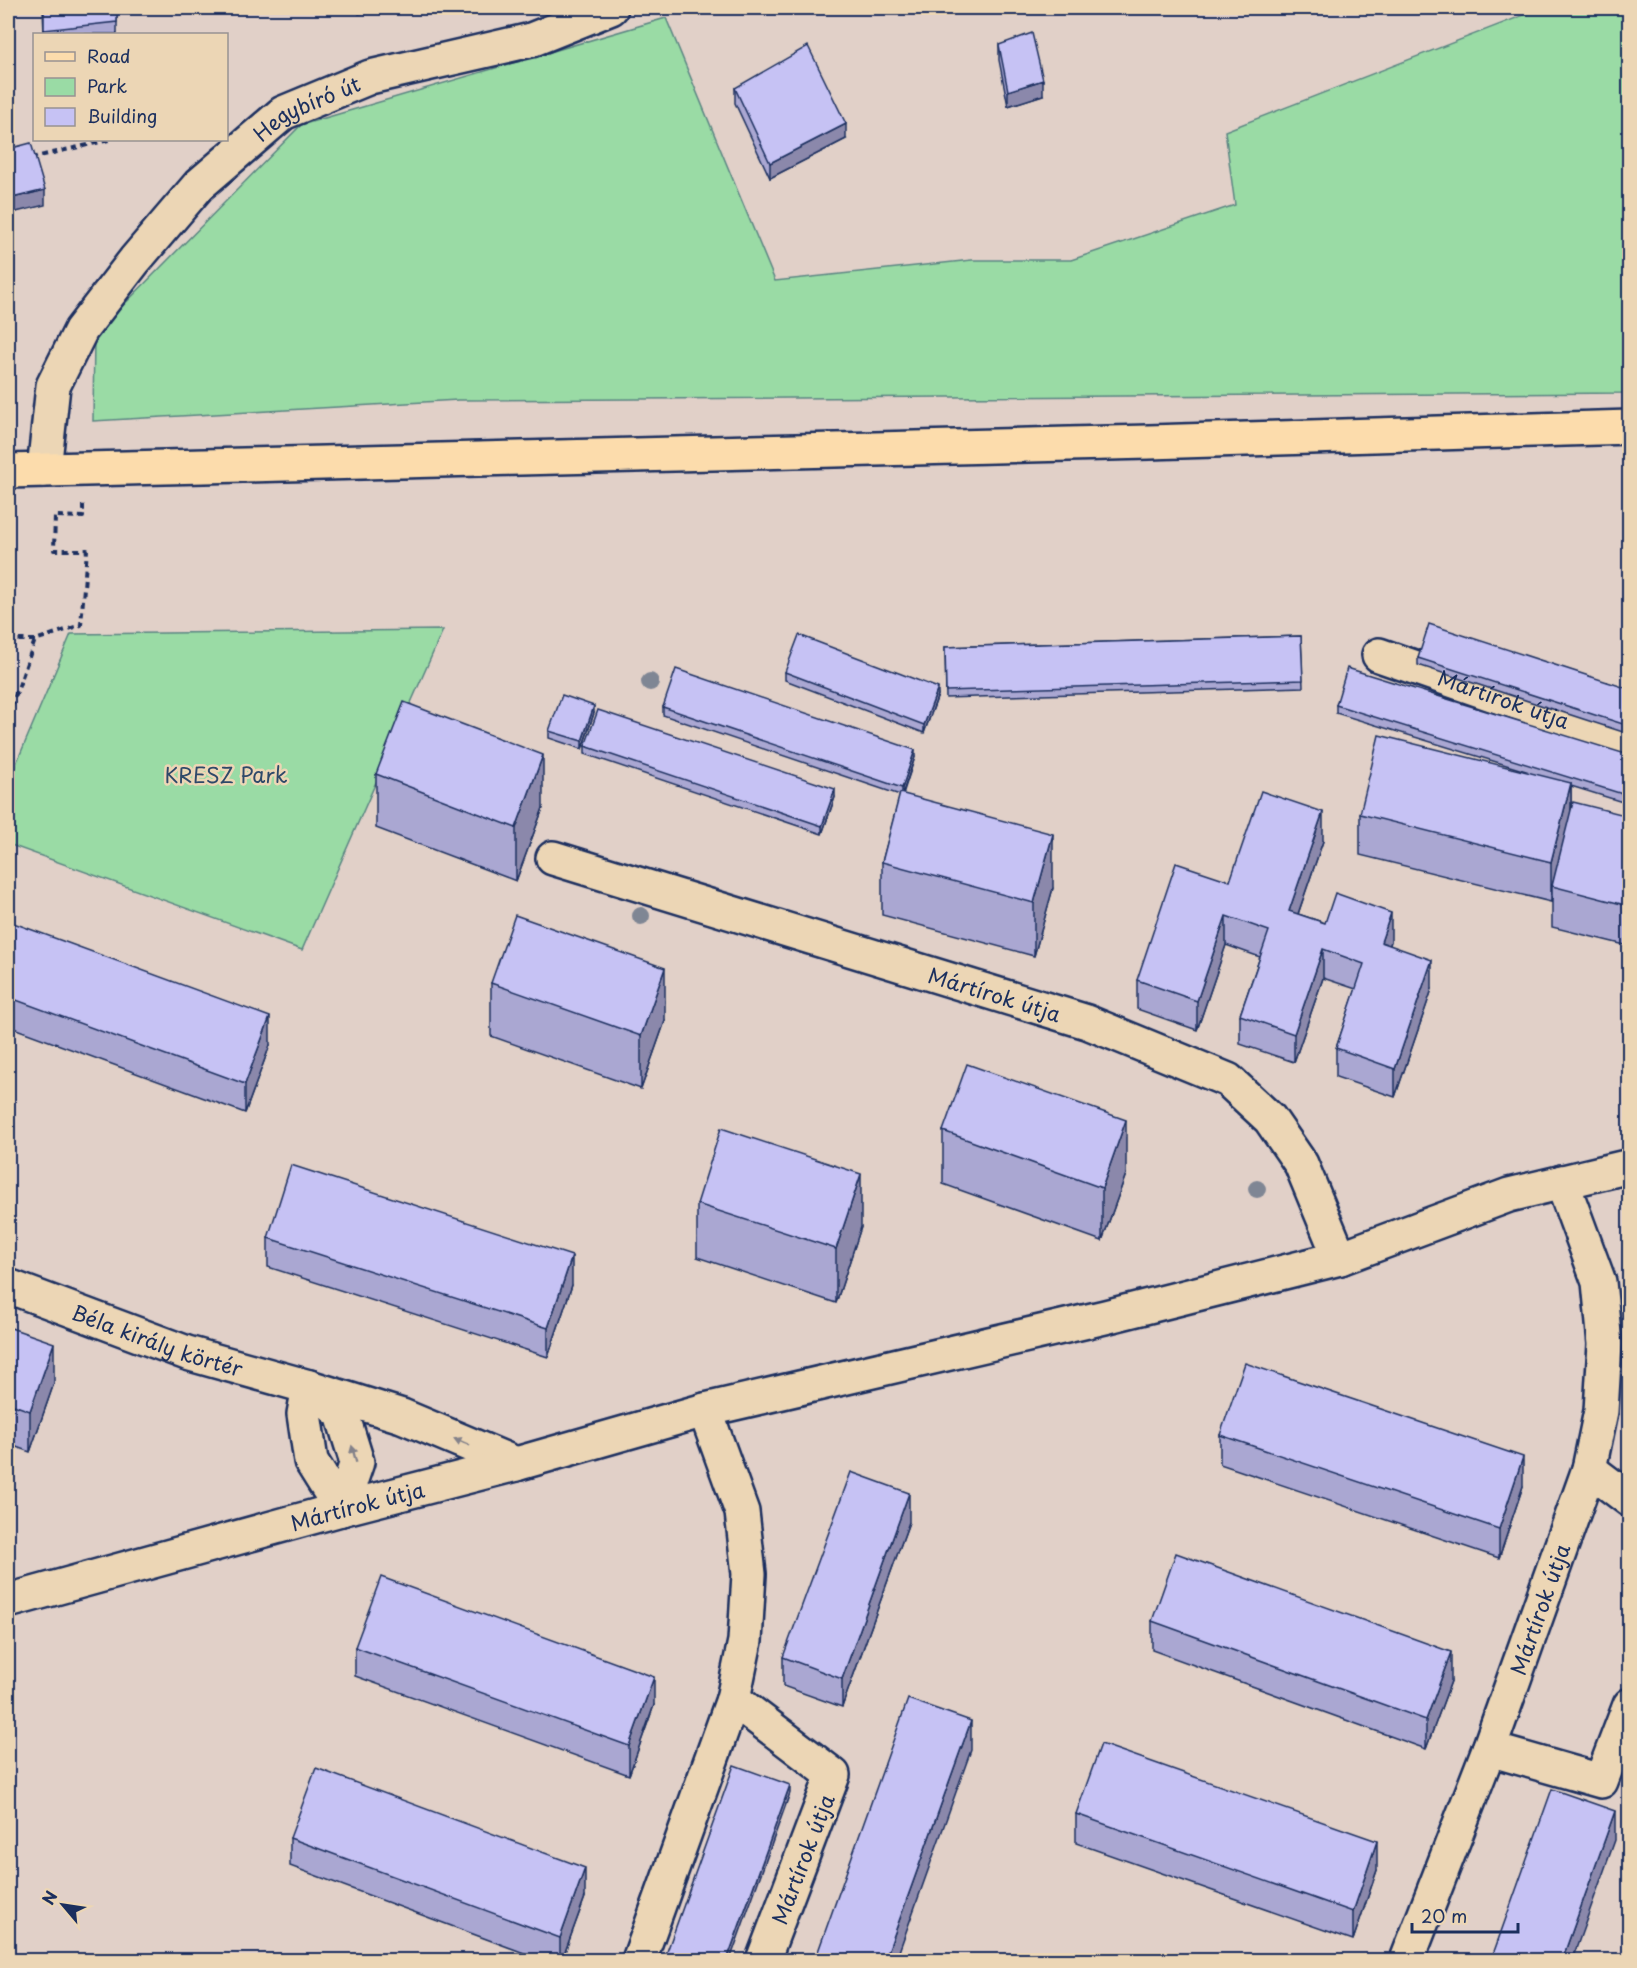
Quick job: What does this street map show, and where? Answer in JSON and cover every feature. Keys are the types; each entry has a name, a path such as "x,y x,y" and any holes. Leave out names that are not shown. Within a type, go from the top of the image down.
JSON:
{"main road":[{"path":"8,471 1629,427"}],"street":[{"name":"Hegybíró út","path":"44,470 53,386 81,330 135,260 199,185 283,113 370,77 531,40 611,8"},
{"name":"Mártírok útja","path":"1379,656 1629,742"},
{"name":"Mártírok útja","path":"553,858 1087,1022 1228,1080 1269,1119 1301,1164 1340,1258"},
{"name":"Mártírok útja","path":"8,1601 341,1509 516,1464 705,1410 1105,1317 1340,1258 1509,1195 1629,1166"},
{"name":"Mártírok útja","path":"1407,1960 1489,1749 1589,1469 1601,1411 1604,1334 1599,1282 1562,1182"},
{"name":"Béla király körtér","path":"8,1286 187,1353 402,1416 516,1464"},
{"path":"309,1387 304,1414 311,1461 341,1509"},
{"name":"Béla király körtér","path":"309,1387 342,1414 357,1462 341,1509"},
{"path":"639,1960 733,1699 745,1641 748,1563 742,1512 705,1410"},
{"path":"1589,1469 1629,1500"},
{"name":"Mártírok útja","path":"733,1699 833,1775 763,1960"},
{"path":"1489,1749 1601,1781 1629,1705"}],"path":[{"path":"24,160 105,141"},
{"path":"8,640 35,640 81,625 87,550 54,550 55,516 83,517 80,470"},
{"path":"8,717 35,640"}],"green space":[{"path":"1542,8 1629,8 1629,393 458,400 93,421 94,335 301,125 666,18 775,281 972,260 1071,260 1235,205 1225,131"},
{"name":"KRESZ Park","path":"443,630 302,950 8,844 8,783 71,634"}],"building":[{"path":"44,8 117,8 117,22 44,30"},
{"path":"1032,33 1043,80 1008,91 999,45"},
{"path":"808,46 846,124 770,163 735,88"},
{"path":"31,143 45,190 8,199 8,149"},
{"path":"1429,624 1629,689 1629,726 1418,658"},
{"path":"799,635 938,688 924,725 785,672"},
{"path":"1301,636 1303,680 946,691 945,647"},
{"path":"1347,668 1629,755 1629,796 1336,705"},
{"path":"676,669 915,750 902,788 663,707"},
{"path":"562,695 594,706 582,741 549,731"},
{"path":"404,702 543,755 516,828 376,774"},
{"path":"598,710 835,789 822,826 585,746"},
{"path":"1379,735 1571,783 1551,862 1360,814"},
{"path":"1261,791 1323,812 1289,911 1325,923 1335,893 1391,913 1381,942 1432,960 1395,1069 1336,1048 1364,964 1323,949 1294,1034 1240,1015 1269,931 1226,916 1197,1001 1137,980 1176,863 1230,881"},
{"path":"900,793 1053,834 1034,903 882,862"},
{"path":"1573,802 1629,816 1629,906 1552,886"},
{"path":"515,915 665,968 641,1036 491,983"},
{"path":"8,921 270,1017 245,1084 8,997"},
{"path":"967,1064 1126,1120 1102,1188 943,1131"},
{"path":"721,1128 861,1174 836,1249 697,1204"},
{"path":"291,1165 572,1256 548,1328 268,1238"},
{"path":"8,1327 54,1343 30,1411 8,1403"},
{"path":"1245,1363 1523,1457 1499,1529 1220,1435"},
{"path":"851,1472 909,1493 842,1679 783,1657"},
{"path":"1176,1553 1451,1652 1426,1720 1152,1621"},
{"path":"381,1577 654,1677 629,1746 355,1647"},
{"path":"908,1699 971,1721 885,1960 815,1960"},
{"path":"1101,1744 1377,1841 1353,1912 1076,1814"},
{"path":"734,1765 790,1785 727,1960 664,1960"},
{"path":"316,1768 585,1868 560,1938 290,1838"},
{"path":"1552,1789 1615,1811 1562,1960 1491,1960"}]}
